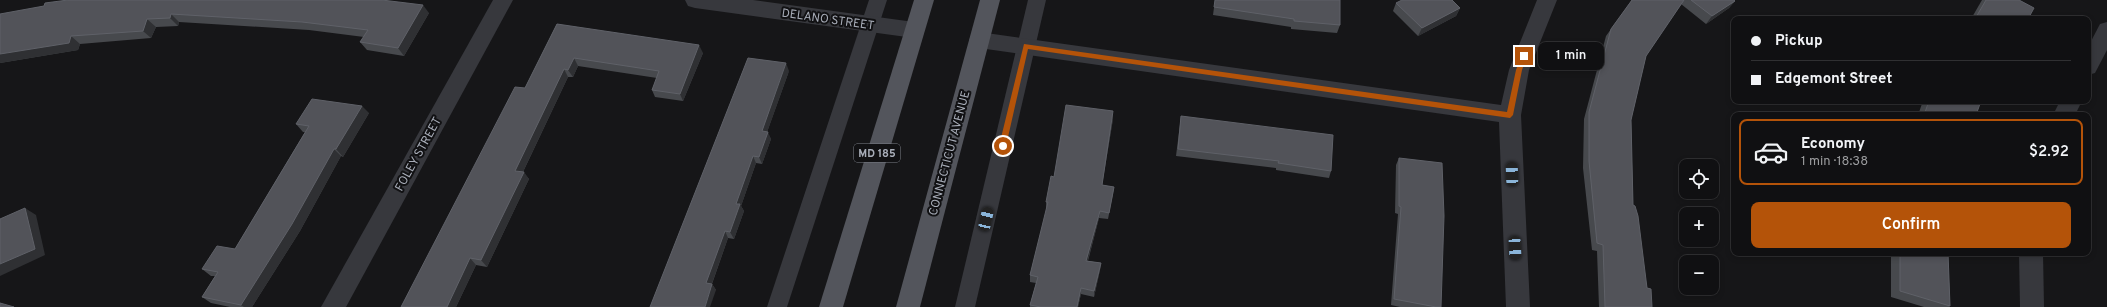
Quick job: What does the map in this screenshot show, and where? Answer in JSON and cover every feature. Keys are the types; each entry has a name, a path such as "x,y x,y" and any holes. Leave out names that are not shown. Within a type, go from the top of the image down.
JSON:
{"main road":[{"name":"MD 185","path":"831,307 924,0"},
{"name":"CONNECTICUT AVENUE","path":"908,307 990,0"}],"street":[{"name":"FOLEY STREET","path":"333,307 503,0"},
{"name":"DELANO STREET","path":"695,0 914,30"},
{"path":"1518,307 1510,115 1519,70 1547,0"},
{"path":"2091,61 2107,30"},
{"path":"979,40 1510,115"},
{"path":"2031,256 2032,307"}],"lane":[{"path":"777,307 878,0"},
{"path":"965,307 1037,0"}],"building":[{"path":"68,0 382,0 423,5 398,48 360,42 368,30 302,22 171,14 170,18 147,19 143,31 71,36 69,43 0,54 0,14 44,6 45,3"},
{"path":"1215,0 1340,0 1340,25 1294,21 1294,19 1214,7"},
{"path":"1402,0 1452,0 1460,8 1422,28 1396,3"},
{"path":"1632,0 1684,0 1646,56 1631,120 1633,205 1635,206 1638,216 1647,288 1651,289 1652,307 1605,307 1603,245 1597,243 1589,161 1589,112 1611,29"},
{"path":"1691,0 1734,0 1735,1 1712,16"},
{"path":"1986,0 2019,0 2034,8 2030,16 1977,16"},
{"path":"557,24 699,45 680,94 652,90 659,71 574,58 568,70 564,69 515,171 524,172 481,260 470,258 447,307 401,307 515,87 525,88"},
{"path":"748,58 786,63 762,131 768,132 759,157 753,156 736,204 740,204 730,232 725,231 706,283 712,284 705,307 650,307"},
{"path":"312,99 362,106 336,149 334,149 292,224 241,305 202,297 218,272 202,269 217,246 235,249 309,126 296,124"},
{"path":"1928,104 1980,104 1977,112 1925,112"},
{"path":"1066,105 1113,111 1102,185 1114,187 1109,213 1100,211 1086,261 1101,263 1094,291 1081,288 1077,307 1041,307 1030,305 1038,277 1030,275 1048,202 1046,202 1051,176 1054,177"},
{"path":"1181,116 1333,135 1331,171 1278,163 1279,161 1178,149"},
{"path":"1399,158 1442,163 1444,216 1441,307 1394,299 1401,207 1399,206"},
{"path":"25,208 35,249 0,264 0,219"},
{"path":"1900,256 1948,256 1950,306 1900,291"},
{"path":"0,303 14,307 0,307"}],"route":[{"path":"1003,146 1026,46 1510,115 1519,70 1524,56"}]}
